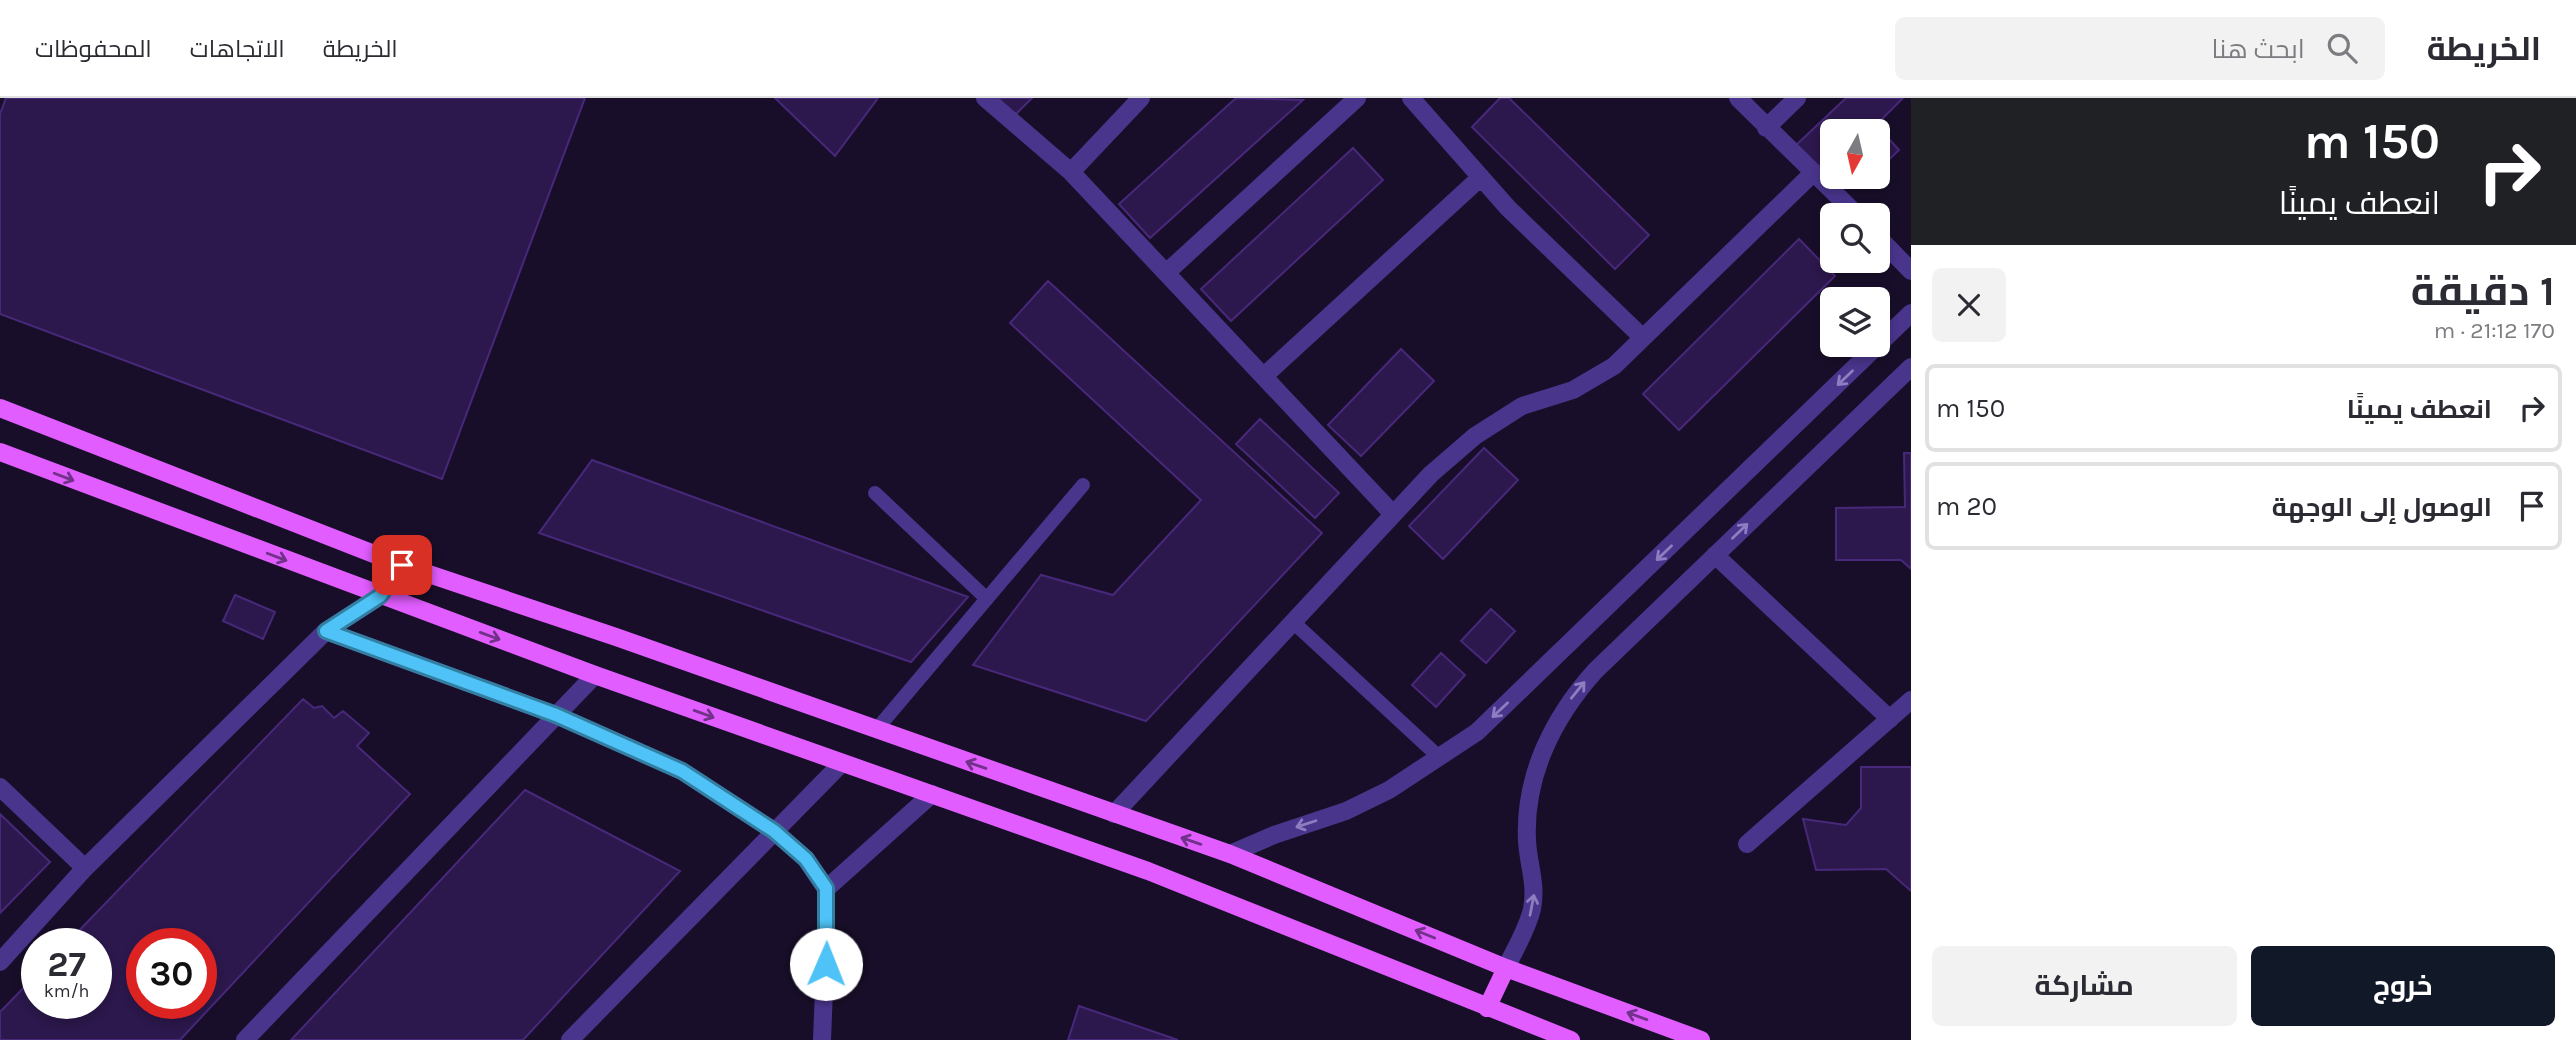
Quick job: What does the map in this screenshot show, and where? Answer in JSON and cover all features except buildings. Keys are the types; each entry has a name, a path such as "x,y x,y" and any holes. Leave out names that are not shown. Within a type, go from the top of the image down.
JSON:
{"main road":[{"path":"0,408 402,565 617,637 1230,854 1506,968 1701,1040"},
{"path":"0,452 595,675 1148,872 1571,1040"},
{"path":"1487,1008 1506,968"}],"street":[{"path":"985,98 1071,172 1392,513"},
{"path":"1071,172 1141,98"},
{"path":"1166,273 1357,98"},
{"path":"1411,98 1508,208 1642,337"},
{"path":"1738,98 1845,203"},
{"path":"1766,128 1797,98"},
{"path":"1114,814 1431,474 1475,436 1522,407 1573,390 1614,366 1814,172"},
{"path":"1264,376 1481,177"},
{"path":"1890,249 1911,271"},
{"path":"1230,854 1273,835 1346,811 1389,790 1477,732 1911,313"},
{"path":"1506,968 1532,910 1534,878 1527,842 1533,780 1543,749 1574,695 1595,671 1911,367"},
{"path":"1715,555 1890,719"},
{"path":"0,962 85,868 326,631 380,596 402,565"},
{"path":"326,631 556,715 682,771 774,831 806,859 826,888 822,1040"},
{"path":"245,1040 595,675"},
{"path":"1747,844 1911,700"},
{"path":"570,1040 842,763"},
{"path":"0,787 85,868"},
{"path":"826,888 932,794"}],"lane":[{"path":"876,730 1083,485"},
{"path":"875,493 987,599"},
{"path":"1293,621 1438,757"}],"route":[{"path":"402,565 380,596 326,631 556,715 682,771 774,831 806,859 826,888 826,964"}]}
